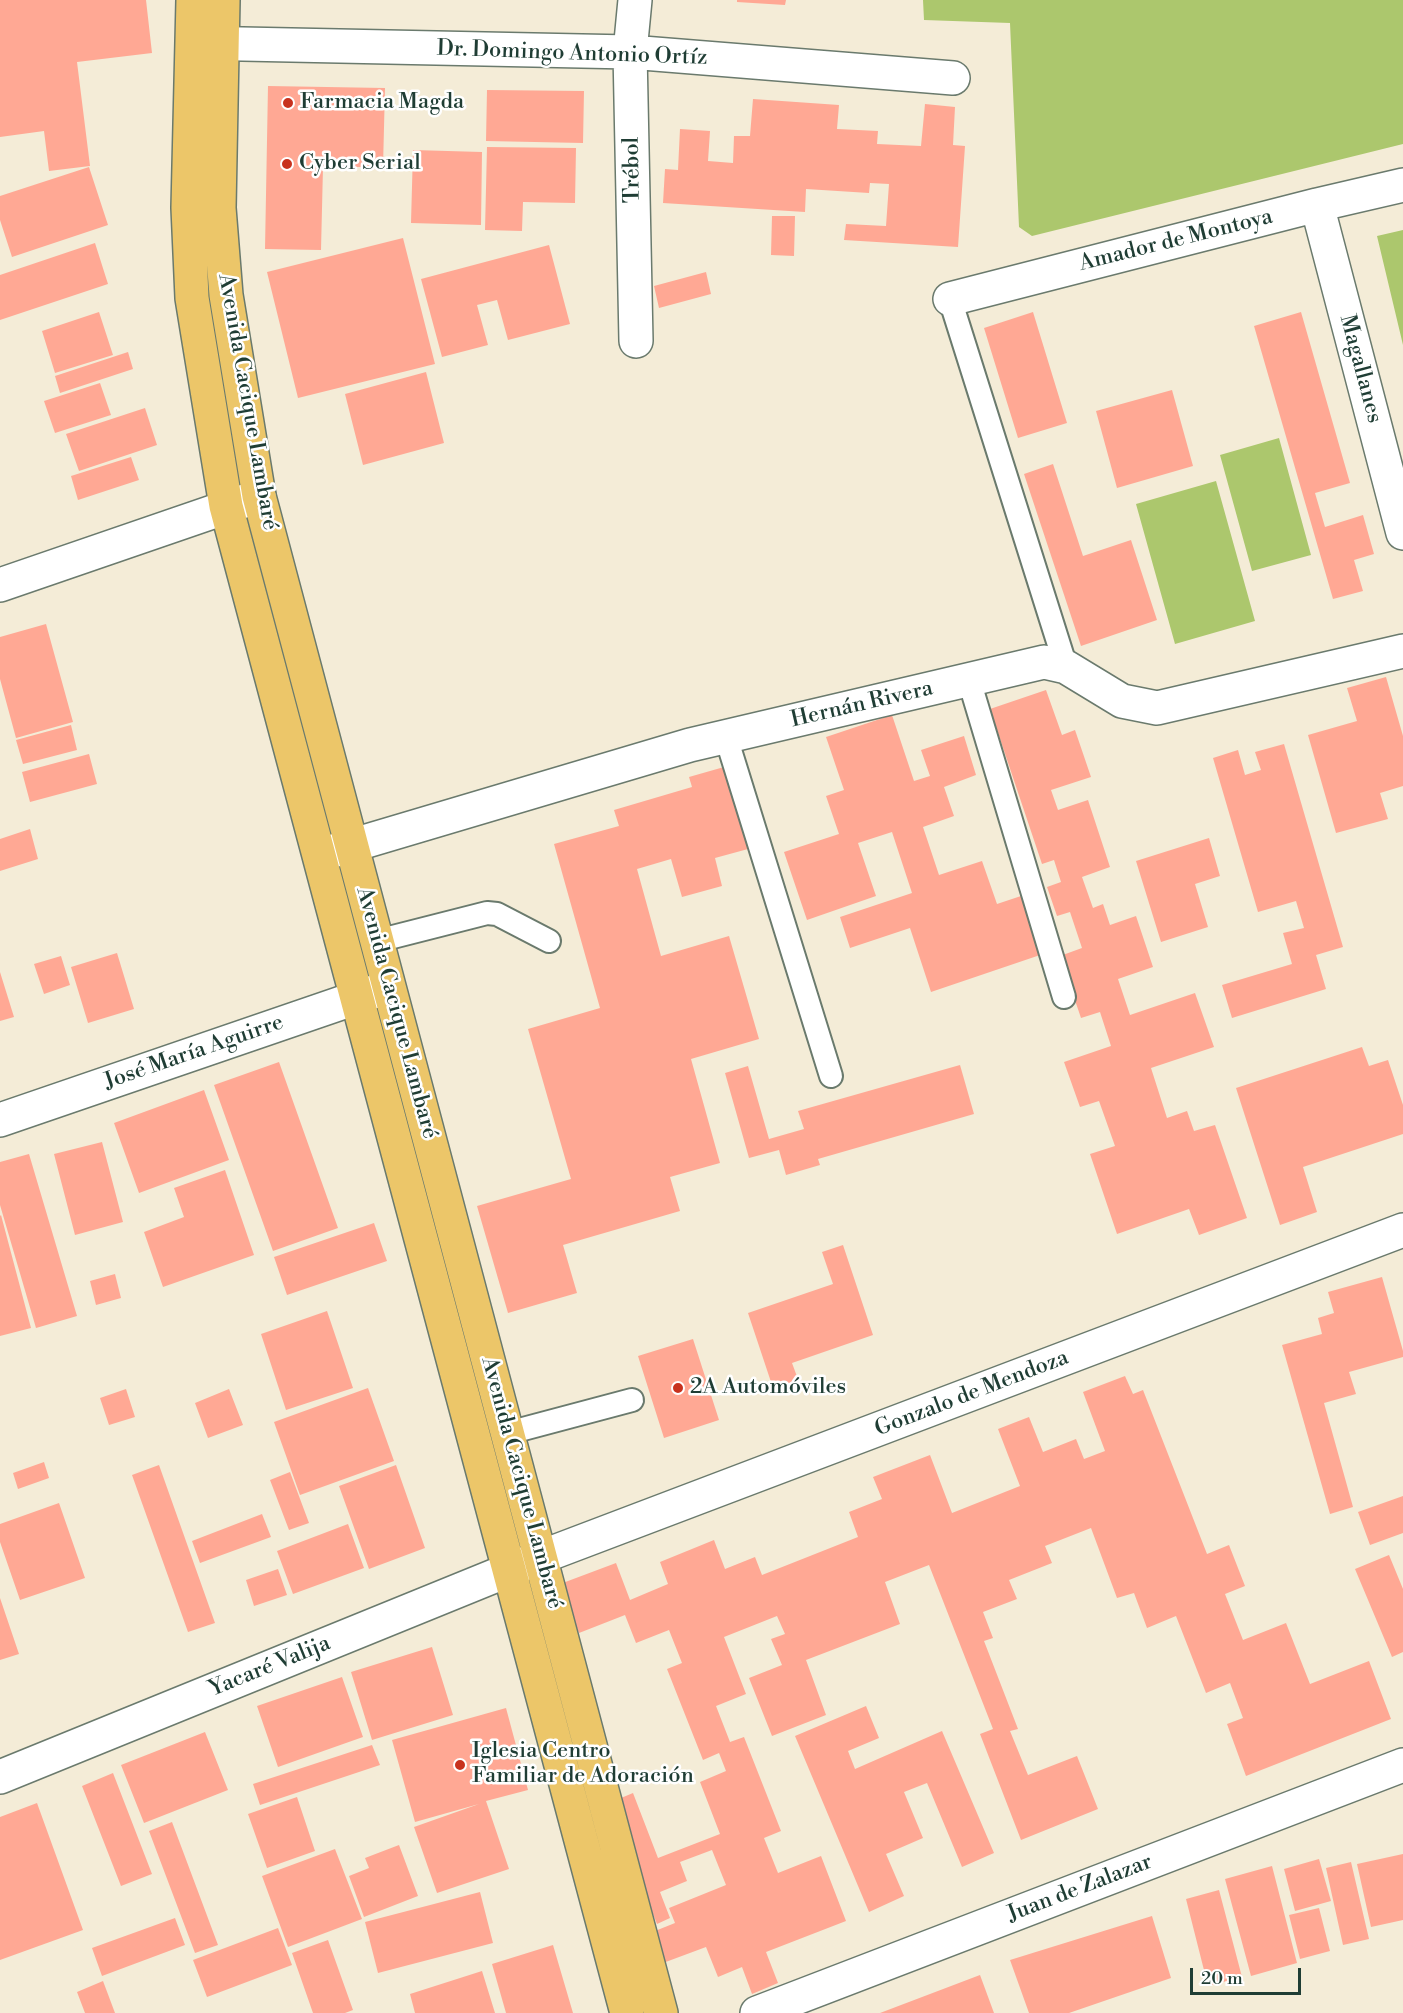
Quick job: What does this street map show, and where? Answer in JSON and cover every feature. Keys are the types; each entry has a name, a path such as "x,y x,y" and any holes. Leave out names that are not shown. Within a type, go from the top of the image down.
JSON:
{"main road":[{"name":"Avenida Cacique Lambaré","path":"193,0 206,44 226,295 259,496 661,2013"},
{"name":"Avenida Cacique Lambaré","path":"223,0 206,44 188,208 192,298 226,506 627,2013"},
{"path":"570,1797 602,1787"}],"street":[{"name":"Trébol","path":"635,0 630,52 636,341"},
{"name":"Dr. Domingo Antonio Ortíz","path":"206,44 630,52 953,78"},
{"name":"Amador de Montoya","path":"950,299 1403,185"},
{"name":"Magallanes","path":"1317,205 1403,533"},
{"path":"0,585 259,496"},
{"name":"Hernán Rivera","path":"319,855 679,748 1044,662 1066,667 1122,701 1157,708 1403,651"},
{"name":"José María Aguirre","path":"0,1120 389,986"},
{"name":"Gonzalo de Mendoza","path":"541,1557 1403,1230"},
{"name":"Yacaré Valija","path":"0,1777 541,1557"},
{"name":"Juan de Zalazar","path":"757,2013 1403,1765"}],"lane":[{"path":"950,299 1066,667"},
{"path":"969,680 1064,997"},
{"path":"726,736 831,1076"},
{"path":"377,941 487,912 497,914 549,941"},
{"path":"508,1433 632,1400"}],"green space":[{"path":"923,0 1403,0 1403,144 1032,236 1019,227 1010,23 924,20"},
{"path":"1403,230 1403,345 1377,236"},
{"path":"1279,438 1311,555 1252,571 1220,455"},
{"path":"1216,481 1255,621 1175,644 1136,504"}],"building":[{"path":"0,0 146,0 152,53 77,62 90,166 49,171 44,131 0,137"},
{"path":"737,0 786,0 785,5 737,2"},
{"path":"268,86 385,88 383,167 323,167 321,250 265,249"},
{"path":"487,90 584,91 583,143 486,141"},
{"path":"753,99 839,105 837,129 878,131 877,144 921,146 925,104 955,107 953,145 965,146 958,247 844,240 846,224 886,226 889,184 870,183 869,193 806,189 805,212 663,203 665,169 678,170 680,129 710,131 708,161 733,163 734,136 750,136"},
{"path":"487,147 576,148 575,203 523,202 522,231 485,230"},
{"path":"413,150 482,152 481,225 411,223"},
{"path":"89,167 108,225 12,257 0,220 0,196"},
{"path":"772,216 795,216 794,256 771,255"},
{"path":"403,238 435,364 298,398 267,272"},
{"path":"95,243 108,284 0,320 0,275"},
{"path":"549,245 570,324 508,340 497,300 477,305 488,345 442,357 421,279"},
{"path":"706,272 711,294 659,308 654,286"},
{"path":"99,312 113,355 55,373 42,331"},
{"path":"1033,312 1067,423 1018,438 984,328"},
{"path":"1301,312 1350,483 1315,493 1325,527 1363,515 1374,554 1354,560 1363,591 1333,599 1254,326"},
{"path":"128,352 133,369 60,393 55,376"},
{"path":"426,372 444,443 363,465 345,394"},
{"path":"100,383 111,415 55,433 44,401"},
{"path":"1172,390 1193,466 1117,488 1096,411"},
{"path":"145,408 157,445 79,471 66,434"},
{"path":"131,457 139,480 78,500 71,476"},
{"path":"1053,464 1083,556 1131,540 1157,620 1081,646 1024,474"},
{"path":"46,624 73,722 16,738 0,679 0,637"},
{"path":"1386,677 1403,736 1403,786 1380,793 1388,819 1336,833 1308,735 1357,721 1347,688"},
{"path":"1046,690 1062,735 1075,730 1091,777 1051,790 1058,810 1088,800 1110,867 1082,877 1093,908 1103,904 1110,925 1136,916 1153,967 1118,979 1130,1015 1195,993 1214,1047 1151,1068 1167,1118 1187,1111 1194,1131 1215,1125 1247,1218 1199,1235 1189,1209 1117,1234 1090,1154 1115,1146 1099,1101 1080,1107 1064,1062 1111,1046 1100,1012 1081,1018 1060,956 1082,948 1070,912 1057,916 1047,887 1061,882 1054,860 1042,864 990,709"},
{"path":"892,715 914,781 930,776 921,750 964,736 976,775 944,787 954,816 923,827 939,875 982,861 997,904 1027,894 1046,953 931,992 910,928 850,948 840,917 912,893 892,832 858,843 876,896 807,920 784,852 839,834 826,796 844,790 826,737"},
{"path":"71,725 77,750 23,764 16,740"},
{"path":"1284,744 1343,947 1316,955 1326,989 1232,1018 1222,985 1292,964 1283,933 1304,928 1296,901 1258,912 1213,758 1238,750 1245,775 1261,770 1255,752"},
{"path":"89,754 97,784 30,802 22,772"},
{"path":"724,767 748,849 715,858 722,886 682,897 671,859 637,869 661,956 729,936 759,1039 691,1059 720,1163 670,1177 680,1211 563,1245 577,1293 508,1313 477,1206 571,1179 528,1029 600,1008 554,844 619,826 614,810 692,787 689,777"},
{"path":"30,829 38,859 0,871 0,839"},
{"path":"1209,838 1220,876 1195,884 1208,927 1161,942 1136,861"},
{"path":"117,953 134,1009 88,1023 71,967"},
{"path":"61,956 70,985 44,994 34,964"},
{"path":"0,972 14,1017 0,1021"},
{"path":"1362,1047 1369,1066 1388,1060 1403,1105 1403,1134 1303,1167 1317,1212 1280,1225 1236,1088"},
{"path":"279,1062 338,1228 273,1251 214,1085"},
{"path":"960,1065 974,1114 818,1159 820,1165 786,1175 779,1150 749,1158 725,1073 748,1066 769,1139 804,1129 798,1111"},
{"path":"204,1090 229,1160 139,1193 114,1123"},
{"path":"102,1142 123,1222 75,1235 54,1154"},
{"path":"29,1154 77,1316 36,1328 0,1205 0,1162"},
{"path":"225,1170 254,1255 163,1287 144,1232 184,1217 174,1188"},
{"path":"0,1216 31,1328 0,1336"},
{"path":"374,1223 387,1261 287,1295 274,1257"},
{"path":"843,1245 873,1335 792,1363 799,1382 774,1391 748,1313 833,1284 822,1252"},
{"path":"115,1274 121,1298 96,1305 90,1281"},
{"path":"1382,1277 1403,1357 1349,1372 1356,1394 1324,1403 1353,1507 1330,1514 1282,1345 1322,1334 1318,1318 1334,1313 1328,1292"},
{"path":"327,1311 353,1388 286,1410 261,1334"},
{"name":"2A Automóviles","path":"693,1339 719,1420 664,1438 638,1356"},
{"path":"1125,1376 1133,1394 1143,1390 1207,1554 1229,1545 1245,1586 1225,1594 1243,1640 1286,1623 1310,1684 1369,1661 1391,1719 1246,1776 1227,1724 1243,1718 1230,1683 1206,1693 1176,1616 1147,1628 1134,1593 1117,1598 1091,1528 1045,1546 1052,1563 1009,1580 1017,1599 983,1612 993,1638 984,1641 1018,1729 1010,1731 1028,1775 1077,1756 1098,1809 1021,1840 980,1734 993,1729 929,1565 885,1582 900,1624 806,1660 826,1715 772,1736 749,1678 782,1665 771,1639 785,1634 777,1616 724,1637 746,1694 716,1706 730,1742 744,1737 781,1831 764,1838 778,1873 821,1856 846,1921 766,1952 778,1983 752,1994 742,1967 718,1977 706,1947 663,1963 650,1933 675,1923 669,1908 726,1885 712,1850 680,1862 687,1881 660,1892 670,1918 657,1924 609,1803 633,1793 658,1858 720,1834 700,1782 726,1771 719,1753 703,1760 667,1669 682,1663 669,1630 636,1643 625,1615 579,1633 560,1584 616,1563 630,1600 668,1584 660,1562 714,1540 725,1569 755,1557 762,1575 858,1537 849,1512 882,1499 873,1477 930,1455 952,1513 1020,1486 998,1429 1029,1417 1043,1452 1076,1439 1084,1459 1105,1451 1083,1392"},
{"path":"368,1388 394,1461 300,1495 274,1422"},
{"path":"126,1389 135,1417 109,1425 100,1398"},
{"path":"229,1389 243,1425 208,1438 195,1403"},
{"path":"44,1462 49,1478 18,1489 13,1473"},
{"path":"159,1465 215,1623 188,1632 132,1475"},
{"path":"396,1465 425,1548 369,1569 339,1486"},
{"path":"290,1472 309,1523 289,1530 270,1480"},
{"path":"1403,1496 1403,1533 1370,1545 1358,1512"},
{"path":"59,1503 85,1578 20,1600 0,1542 0,1524"},
{"path":"262,1514 271,1537 200,1563 192,1541"},
{"path":"348,1524 364,1568 293,1594 277,1551"},
{"path":"1389,1555 1403,1589 1403,1652 1392,1657 1355,1569"},
{"path":"278,1569 287,1595 254,1606 246,1580"},
{"path":"0,1598 19,1654 0,1660"},
{"path":"432,1647 453,1715 372,1740 351,1672"},
{"path":"342,1677 363,1737 278,1767 257,1706"},
{"path":"866,1706 879,1738 848,1751 855,1769 942,1731 994,1853 962,1867 927,1783 904,1792 923,1838 886,1854 904,1896 869,1912 795,1736"},
{"name":"Iglesia Centro Familiar de Adoración","path":"506,1708 528,1790 486,1801 509,1869 437,1893 414,1827 479,1804 415,1822 392,1740"},
{"path":"205,1732 228,1790 144,1823 121,1765"},
{"path":"372,1745 380,1765 260,1805 253,1784"},
{"path":"113,1773 152,1874 121,1886 82,1786"},
{"path":"297,1797 315,1851 267,1868 248,1814"},
{"path":"37,1803 83,1930 0,1960 0,1817"},
{"path":"172,1822 218,1945 195,1953 149,1831"},
{"path":"399,1845 418,1896 364,1917 349,1876 369,1868 365,1858"},
{"path":"335,1849 362,1919 288,1947 262,1876"},
{"path":"1403,1854 1403,1920 1371,1927 1357,1864"},
{"path":"1319,1859 1331,1901 1295,1911 1284,1869"},
{"path":"1351,1862 1369,1939 1343,1945 1326,1868"},
{"path":"1272,1866 1297,1963 1251,1976 1225,1879"},
{"path":"1219,1890 1242,1977 1208,1986 1186,1899"},
{"path":"480,1892 493,1943 378,1973 365,1922"},
{"path":"1319,1908 1330,1951 1300,1959 1289,1915"},
{"path":"1152,1916 1171,1978 1069,2013 1029,2013 1010,1960"},
{"path":"175,1918 185,1945 102,1976 92,1948"},
{"path":"278,1928 292,1965 207,1997 193,1960"},
{"path":"328,1940 353,2010 345,2013 313,2013 292,1953"},
{"path":"553,1945 573,2013 506,2013 492,1964"},
{"path":"482,1971 495,2013 415,2013 410,1994"},
{"path":"980,1975 994,2013 880,2013"},
{"path":"103,1981 115,2013 85,2013 77,1992"}],"place":[{"name":"Farmacia Magda","path":"288,103"},
{"name":"Cyber Serial","path":"287,164"},
{"name":"2A Automóviles","path":"678,1388"},
{"name":"Iglesia Centro Familiar de Adoración","path":"460,1765"}]}
